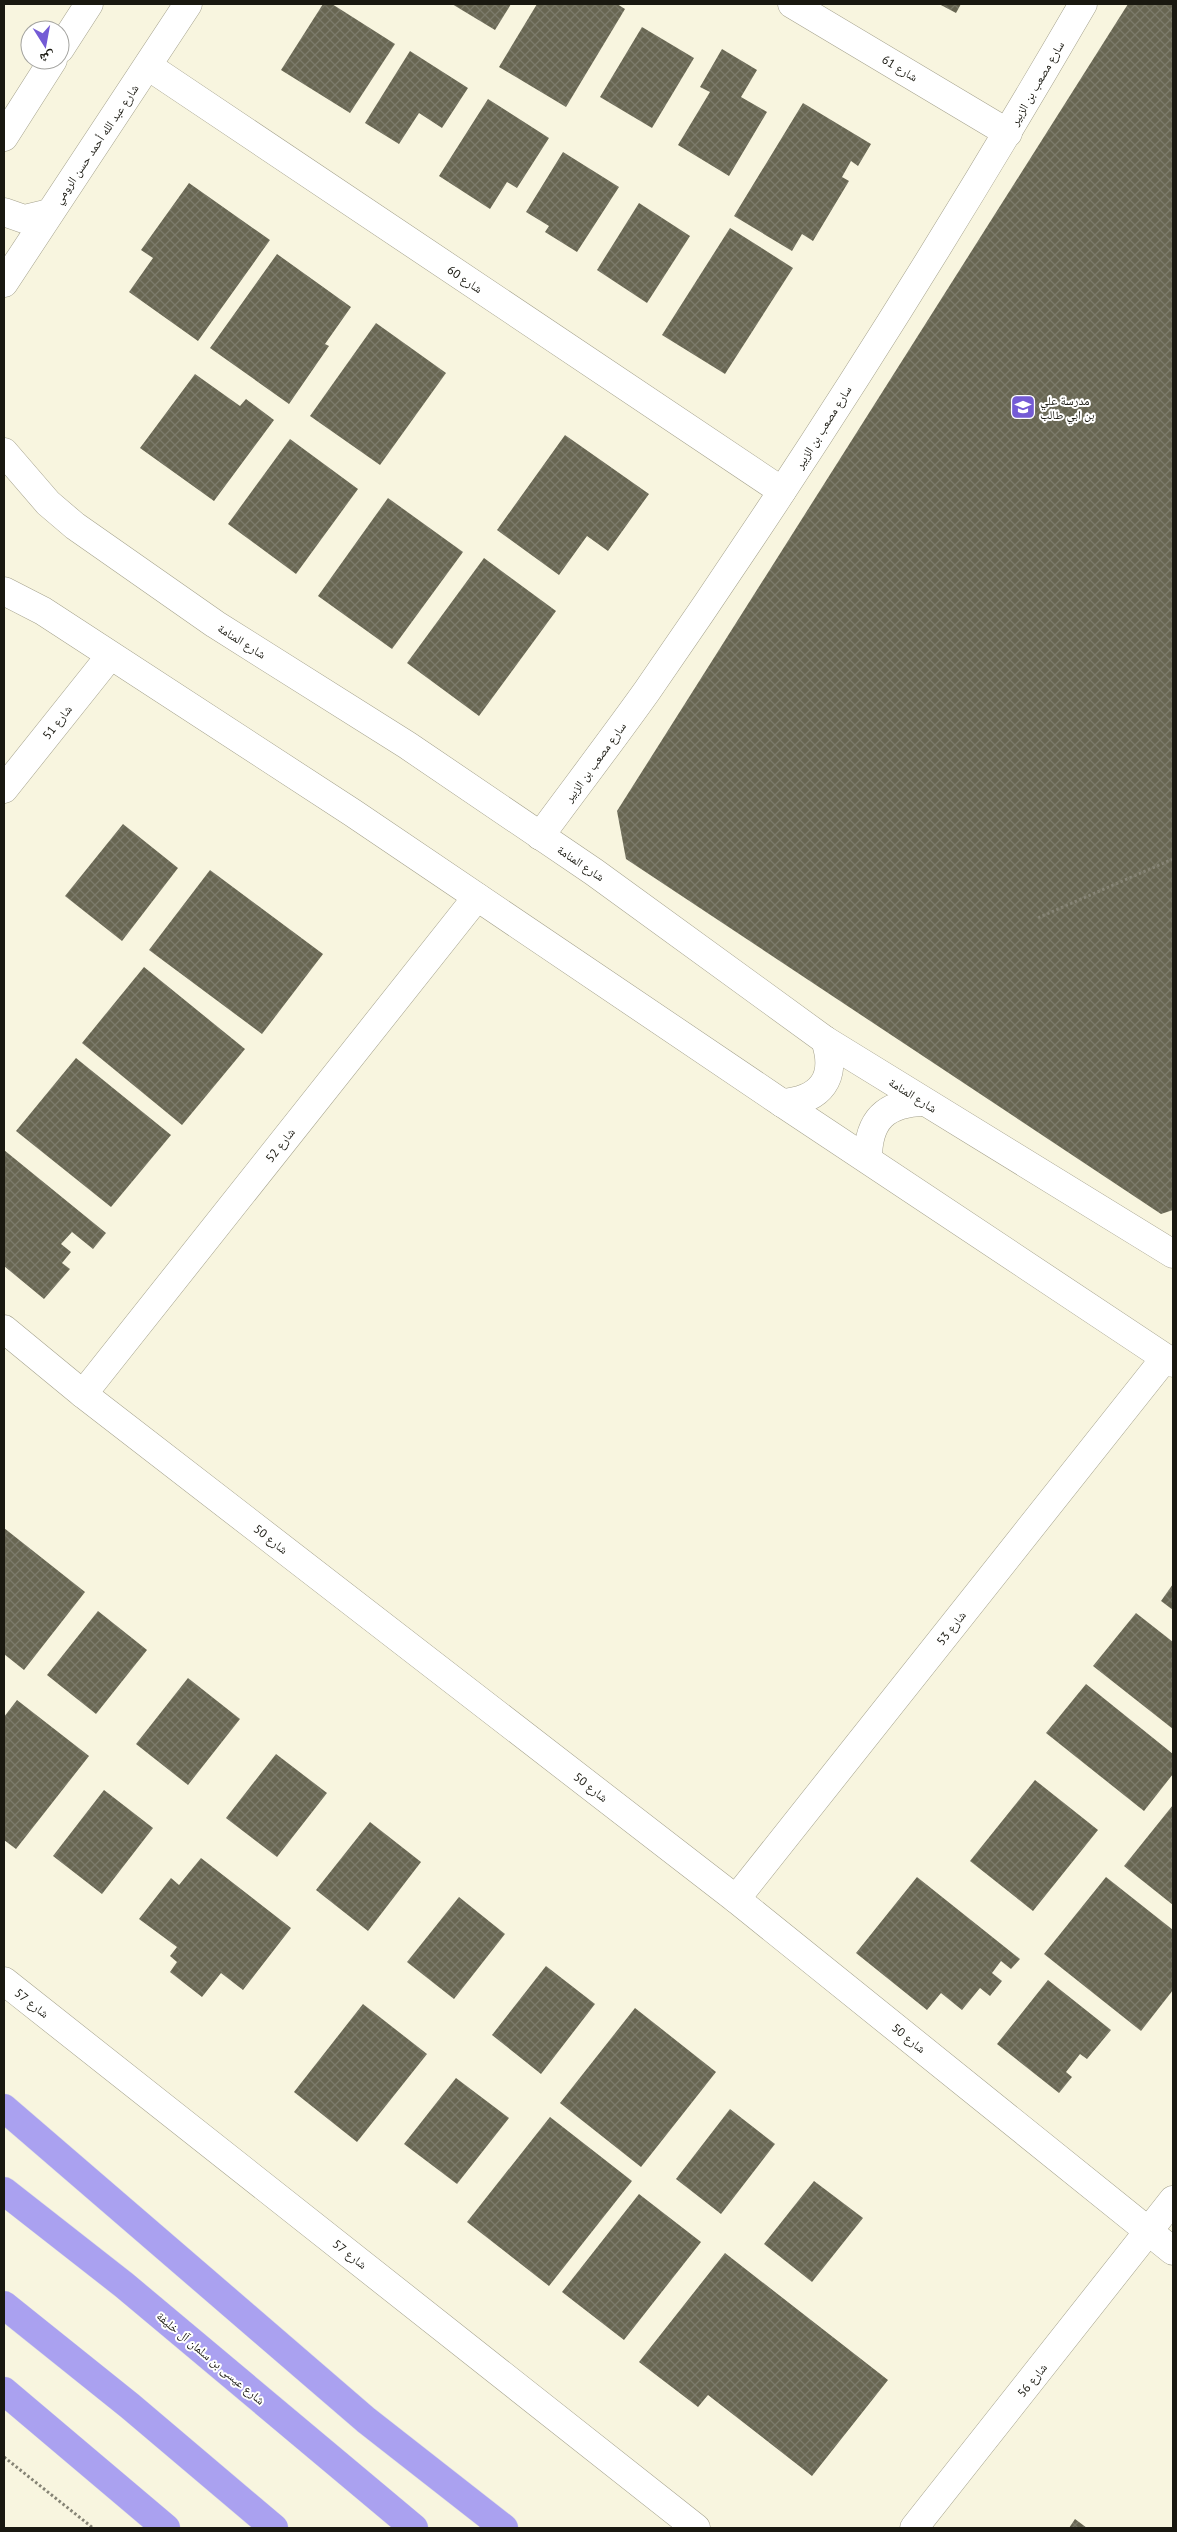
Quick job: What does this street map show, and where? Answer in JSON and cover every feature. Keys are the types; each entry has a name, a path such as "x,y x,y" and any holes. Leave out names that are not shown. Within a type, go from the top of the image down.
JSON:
{"highway":[{"path":"13,2115 366,2420 504,2528"},
{"name":"شارع عيسى بن سلمان آل خليفة","path":"4,2191 124,2285 414,2528"},
{"path":"4,2305 130,2406 274,2528"},
{"path":"4,2391 166,2528"}],"street":[{"path":"70,33 89,4"},
{"name":"شارع عبد الله أحمد حسن الرومي","path":"4,283 188,4"},
{"name":"شارع 61","path":"792,4 1008,133"},
{"name":"سارع مصعب بن الزبير","path":"540,836 646,692 782,491 1008,133 1083,4"},
{"name":"شارع 60","path":"148,66 782,491"},
{"path":"4,137 47,70"},
{"path":"4,212 24,218 49,213"},
{"name":"شارع المنامة","path":"4,452 48,503 75,526 215,624 407,745 594,872 825,1040 1173,1254"},
{"path":"4,591 43,611 353,813 782,1103 1169,1360"},
{"name":"شارع 51","path":"4,789 110,656"},
{"name":"شارع 52","path":"83,1394 477,897"},
{"path":"782,1103 798,1102 812,1096 823,1085 830,1062 830,1055 825,1040"},
{"path":"868,1159 868,1141 875,1123 888,1110 905,1102 924,1102"},
{"name":"شارع 50","path":"4,1328 83,1394 736,1899 1173,2250"},
{"name":"شارع 53","path":"736,1899 1169,1360"},
{"name":"شارع 57","path":"4,1981 696,2528"},
{"path":"4,2095 13,2115"},
{"name":"شارع 56","path":"914,2528 1150,2232 1173,2200"}],"path":[{"path":"1038,918 1173,859"},
{"path":"4,2457 93,2528"}],"building":[{"path":"323,4 332,4 395,44 350,113 281,70"},
{"path":"452,4 511,4 495,30"},
{"path":"537,4 617,4 625,9 566,107 499,67"},
{"path":"939,4 961,4 956,13"},
{"name":"مدرسة علي بن ابي طالب","path":"1128,4 1173,4 1173,1210 1161,1214 626,859 617,811"},
{"path":"642,27 694,58 652,128 600,97"},
{"path":"722,49 757,70 741,97 767,112 729,176 678,145 710,92 700,87"},
{"path":"410,51 468,88 442,128 419,113 399,144 365,123"},
{"path":"488,99 549,138 517,188 507,182 490,209 439,176"},
{"path":"803,103 871,144 858,166 851,161 842,177 849,181 813,241 802,234 792,251 734,216"},
{"path":"563,152 619,187 577,252 545,232 549,226 526,212"},
{"path":"189,183 270,240 198,341 129,292 153,258 141,250"},
{"path":"639,203 690,236 647,303 597,270"},
{"path":"730,228 793,268 725,374 662,335"},
{"path":"277,254 351,307 325,344 329,346 289,404 210,348"},
{"path":"376,323 446,373 380,465 310,416"},
{"path":"195,374 240,406 246,399 274,420 214,501 140,448"},
{"path":"565,435 649,494 608,551 587,536 559,575 497,530"},
{"path":"290,439 358,489 296,574 228,524"},
{"path":"388,498 463,552 392,649 318,596"},
{"path":"484,558 556,611 479,716 407,663"},
{"path":"123,824 178,868 122,941 65,896"},
{"path":"210,870 323,954 262,1034 149,950"},
{"path":"144,967 245,1049 182,1125 82,1043"},
{"path":"76,1058 171,1135 111,1207 16,1131"},
{"path":"4,1150 106,1233 93,1249 72,1232 61,1244 71,1252 62,1263 70,1269 44,1299 4,1266"},
{"path":"4,1528 85,1592 24,1670 4,1654"},
{"path":"1173,1584 1173,1610 1161,1601"},
{"path":"98,1611 147,1650 96,1714 47,1675"},
{"path":"1136,1613 1173,1642 1173,1729 1093,1666"},
{"path":"188,1678 240,1719 188,1785 136,1744"},
{"path":"1086,1684 1173,1754 1173,1774 1144,1811 1046,1733"},
{"path":"17,1700 89,1756 16,1849 4,1840 4,1717"},
{"path":"276,1754 327,1793 277,1857 226,1818"},
{"path":"1035,1780 1098,1830 1033,1911 970,1861"},
{"path":"104,1790 153,1828 102,1894 53,1856"},
{"path":"1173,1805 1173,1905 1124,1866"},
{"path":"370,1822 421,1862 368,1931 316,1890"},
{"path":"201,1858 291,1928 243,1990 221,1973 202,1997 170,1972 177,1962 170,1956 177,1947 139,1919 171,1878 179,1885"},
{"path":"917,1877 1020,1959 1011,1969 1001,1961 992,1973 1002,1981 990,1996 980,1988 962,2010 941,1993 927,2010 856,1953"},
{"path":"1106,1877 1173,1930 1173,1990 1141,2031 1044,1954"},
{"path":"459,1897 505,1934 454,1999 407,1962"},
{"path":"546,1966 595,2004 541,2074 492,2035"},
{"path":"1048,1980 1111,2030 1087,2059 1080,2054 1066,2072 1072,2077 1059,2093 997,2044"},
{"path":"363,2004 427,2054 357,2142 294,2092"},
{"path":"635,2008 716,2072 641,2167 560,2103"},
{"path":"456,2078 509,2118 457,2184 404,2144"},
{"path":"730,2109 775,2144 721,2214 676,2179"},
{"path":"550,2117 632,2181 549,2286 467,2222"},
{"path":"814,2181 863,2218 812,2282 764,2244"},
{"path":"639,2194 701,2242 624,2340 562,2292"},
{"path":"725,2253 888,2380 812,2476 708,2395 698,2407 639,2362"},
{"path":"1075,2519 1087,2528 1069,2528"}],"place":[{"name":"مدرسة علي بن ابي طالب","path":"1023,407"}]}
